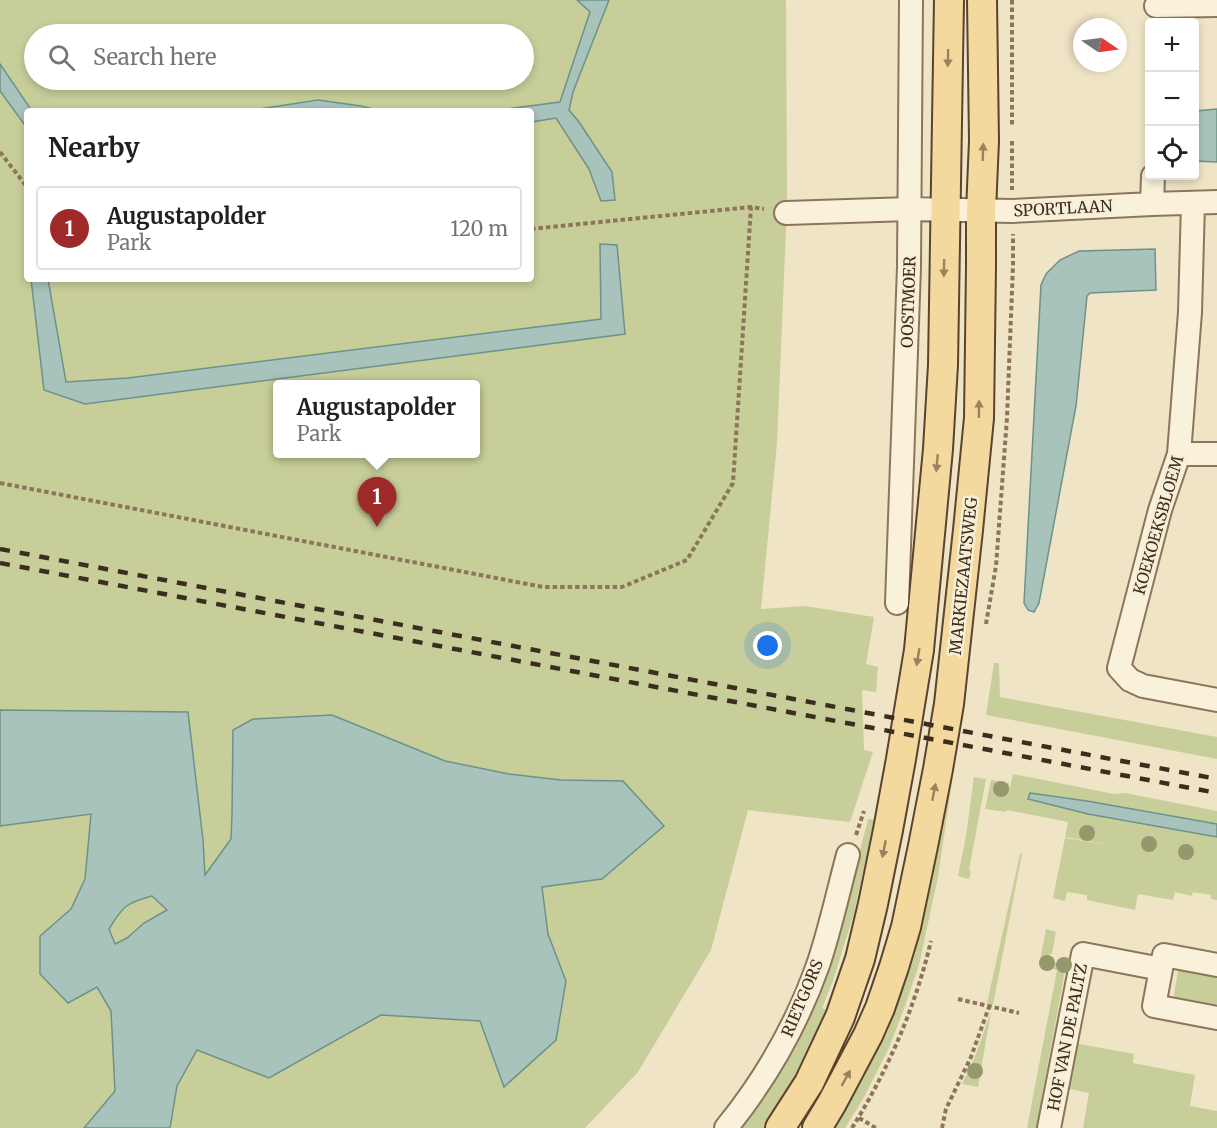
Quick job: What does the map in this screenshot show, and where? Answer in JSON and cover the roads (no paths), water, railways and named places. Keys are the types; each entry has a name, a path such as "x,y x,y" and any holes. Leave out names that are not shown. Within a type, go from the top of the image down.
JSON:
{"main road":[{"path":"780,1128 809,1083 840,1017 860,959 902,759 919,650 938,449 943,365 949,0"},
{"name":"MARKIEZAATSWEG","path":"817,1128 868,1035 894,967 906,927 949,704 978,418 984,141 982,0"}],"street":[{"name":"OOSTMOER","path":"897,603 909,267 911,0"},
{"path":"1156,10 1217,5"},
{"path":"1152,204 1153,180"},
{"name":"SPORTLAAN","path":"786,213 909,209 1013,211 1217,202"},
{"name":"KOEKOEKSBLOEM","path":"1193,203 1190,312 1179,454 1160,510 1119,668 1130,680 1143,686 1217,700"},
{"path":"1179,454 1217,454"},
{"name":"RIETGORS","path":"726,1128 780,1049 806,994 818,964 848,855"},
{"name":"HOF VAN DE PALTZ","path":"1049,1128 1083,954 1161,969"},
{"path":"1217,965 1164,955 1154,1006 1217,1018"}],"water":[{"path":"577,0 609,0 573,92 569,110 612,172 615,200 601,201 589,169 556,118 534,122 534,108 514,108 560,102 590,12"},
{"path":"0,64 30,108 24,108 24,124 0,91"},
{"path":"318,100 369,108 265,108"},
{"path":"1217,109 1217,162 1199,161 1199,111"},
{"path":"600,244 617,245 625,334 85,404 44,390 31,282 49,282 66,382 128,378 601,319"},
{"path":"1155,249 1156,290 1090,293 1087,296 1076,406 1039,603 1034,612 1028,610 1024,603 1041,285 1046,274 1060,260 1079,251"},
{"path":"0,710 188,712 205,875 231,839 233,730 253,719 332,715 445,761 509,774 561,780 623,781 664,826 602,879 542,887 548,934 566,981 556,1040 504,1087 480,1021 381,1015 269,1078 197,1050 177,1086 170,1128 84,1128 115,1091 111,1011 97,987 68,1003 40,974 40,936 71,909 85,879 91,814 0,826","holes":["152,896 167,910 144,923 127,938 115,944 109,929 126,906"]},
{"path":"1030,793 1217,824 1217,837 1088,814 1028,799"}],"railway":[{"path":"0,549 1217,779"},
{"path":"0,563 1217,793"}],"place":[{"name":"Augustapolder","path":"377,527"}]}
